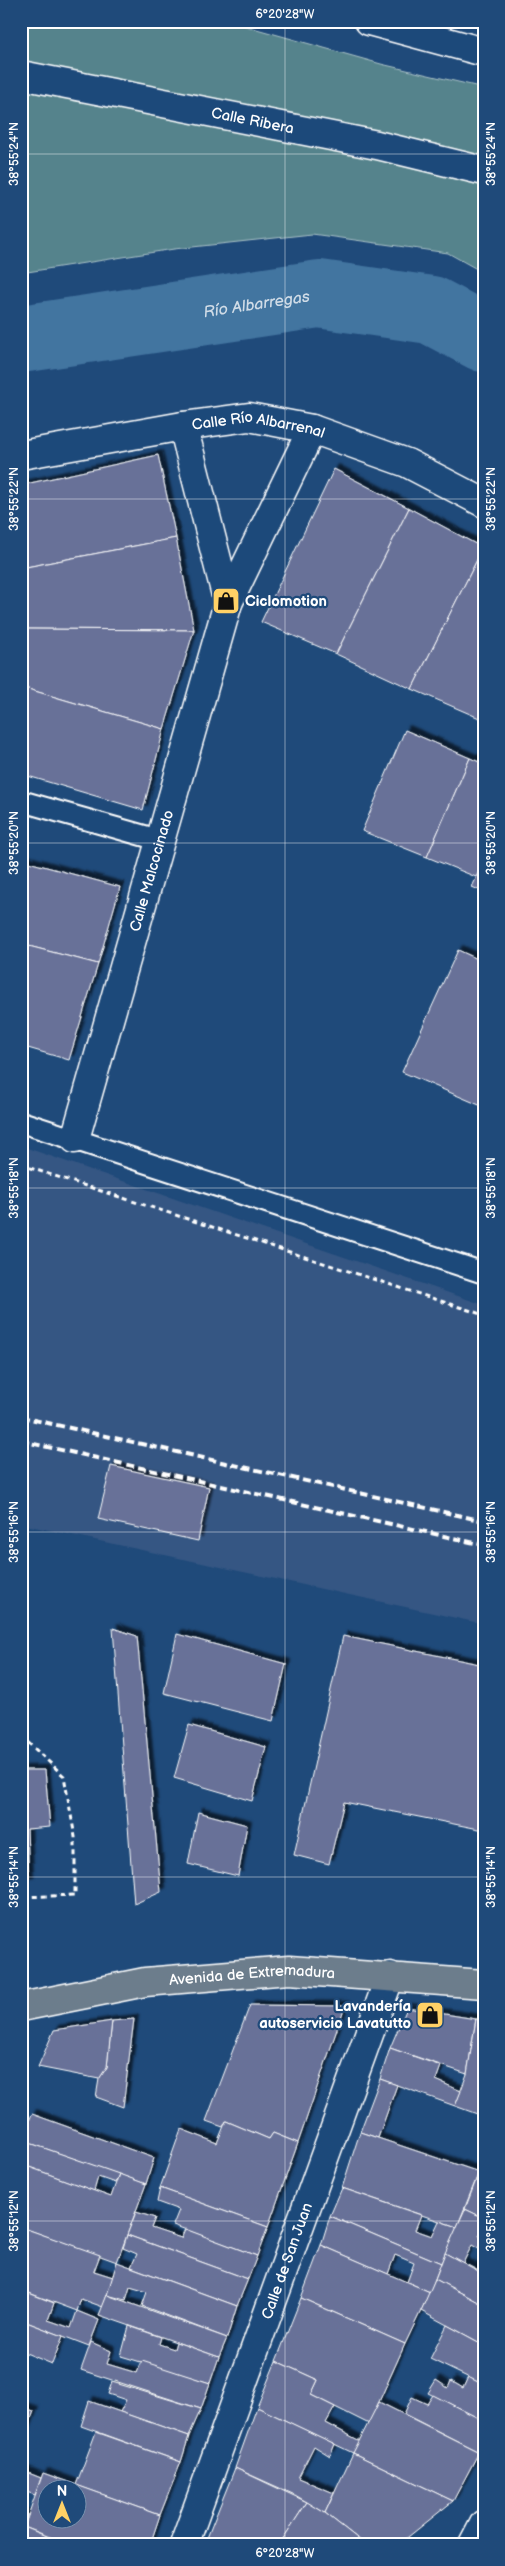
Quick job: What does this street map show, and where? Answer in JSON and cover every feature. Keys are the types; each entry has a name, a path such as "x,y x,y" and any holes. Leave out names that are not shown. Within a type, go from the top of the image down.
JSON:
{"main road":[{"name":"Avenida de Extremadura","path":"21,2007 145,1982 289,1970 484,1984"}],"street":[{"path":"369,21 441,30 484,52"},
{"name":"Calle Ribera","path":"21,76 377,144 484,171"},
{"name":"Calle Río Albarrenal","path":"21,455 183,426 249,417 312,428 407,463 484,503"},
{"path":"183,426 228,603"},
{"name":"Calle Malcocinado","path":"75,1139 228,603 312,428"},
{"name":"Calle de San Juan","path":"184,2545 390,1976"},
{"path":"473,2545 484,2524"}],"lane":[{"path":"21,801 160,840"},
{"path":"21,1122 484,1273"}],"path":[{"path":"21,1165 484,1315"},
{"path":"21,1736 64,1776 75,1837 75,1895 21,1897"}],"shaded area":[{"path":"21,1146 484,1305 484,1624 21,1524"}],"green space":[{"path":"21,21 228,21 381,64 484,88 484,273 448,253 312,234 174,249 21,273"}],"building":[{"path":"158,455 176,538 21,568 21,485"},
{"path":"334,469 409,508 336,654 261,622"},
{"path":"409,508 483,548 412,689 336,654"},
{"path":"176,538 194,630 21,629 21,568"},
{"path":"484,548 484,720 412,689"},
{"path":"21,629 194,630 164,729 21,687"},
{"path":"21,687 164,729 143,810 21,774"},
{"path":"405,730 470,758 427,857 362,831"},
{"path":"470,758 484,764 484,861 476,877 427,857"},
{"path":"21,860 120,887 98,964 21,944"},
{"path":"484,862 484,892 472,887"},
{"path":"21,944 98,964 69,1060 21,1046"},
{"path":"458,950 484,962 484,1107 402,1072"},
{"path":"111,1466 209,1487 198,1541 98,1519"},
{"path":"113,1628 137,1636 161,1892 134,1904"},
{"path":"177,1634 286,1664 273,1721 164,1693"},
{"path":"343,1636 484,1665 484,1830 344,1802 329,1864 294,1855"},
{"path":"189,1725 266,1747 252,1801 174,1778"},
{"path":"21,1770 45,1770 50,1827 27,1829 29,1882 21,1883"},
{"path":"198,1812 247,1825 238,1876 188,1864"},
{"path":"250,2005 345,2006 298,2143 273,2133 269,2139 226,2121 223,2127 206,2121"},
{"path":"407,2008 476,2019 467,2074 390,2048"},
{"path":"134,2019 123,2107 96,2097 99,2079 107,2067 112,2021"},
{"path":"476,2019 484,2019 484,2105 480,2115 455,2106 467,2074"},
{"path":"112,2021 107,2067 99,2079 38,2067 54,2030"},
{"path":"390,2048 441,2066 436,2080 461,2091 455,2106 380,2079"},
{"path":"380,2079 397,2085 378,2138 360,2132"},
{"path":"32,2114 154,2158 146,2184 21,2140"},
{"path":"226,2121 269,2139 273,2133 298,2143 268,2227 160,2188 181,2129 217,2143"},
{"path":"360,2132 479,2172 457,2227 342,2188"},
{"path":"21,2140 119,2174 115,2183 98,2177 94,2191 21,2164"},
{"path":"484,2159 484,2218 465,2209"},
{"path":"21,2164 111,2197 119,2174 146,2184 117,2262 21,2227"},
{"path":"160,2188 268,2227 257,2256 173,2225 179,2210 157,2202"},
{"path":"342,2188 421,2215 415,2230 432,2236 439,2221 457,2227 441,2263 330,2216"},
{"path":"465,2209 484,2218 484,2225 479,2236 484,2238 484,2252 472,2245 463,2263 445,2253"},
{"path":"136,2212 155,2218 151,2228 181,2238 185,2229 257,2256 248,2279 127,2235"},
{"path":"330,2216 441,2263 430,2292 407,2282 414,2263 395,2255 388,2274 321,2245"},
{"path":"21,2227 100,2255 94,2271 113,2277 103,2307 81,2299 77,2311 21,2290"},
{"path":"127,2235 248,2279 237,2306 131,2267 137,2254 123,2248"},
{"path":"321,2245 430,2292 405,2344 301,2298"},
{"path":"445,2253 484,2274 484,2305 435,2279"},
{"path":"117,2262 237,2306 227,2338 142,2306 147,2292 130,2287 126,2300 107,2295"},
{"path":"435,2279 484,2305 484,2345 421,2311"},
{"path":"21,2290 54,2303 48,2320 71,2328 77,2311 99,2320 89,2346 21,2320"},
{"path":"107,2295 227,2338 219,2357 99,2315"},
{"path":"301,2298 405,2344 369,2424 311,2395 318,2380 276,2361"},
{"path":"21,2320 63,2336 52,2364 21,2351"},
{"path":"447,2325 484,2345 484,2385 430,2359"},
{"path":"129,2326 161,2337 159,2344 174,2349 176,2342 219,2357 210,2383 121,2356"},
{"path":"91,2342 111,2351 107,2364 137,2373 142,2361 210,2383 201,2409 81,2370"},
{"path":"276,2361 318,2380 311,2395 335,2407 326,2423 360,2441 353,2453 257,2407"},
{"path":"468,2377 484,2385 484,2421 428,2393 436,2380 448,2388 451,2381 463,2388"},
{"path":"112,2382 201,2409 189,2436 120,2412 126,2400 108,2394"},
{"path":"433,2395 484,2421 484,2444 479,2452 404,2414 412,2397 427,2404"},
{"path":"89,2401 189,2436 181,2462 81,2426"},
{"path":"379,2402 479,2452 453,2501 353,2453"},
{"path":"21,2407 34,2411 21,2445"},
{"path":"257,2407 335,2444 330,2456 314,2446 298,2478 334,2493 325,2513 295,2495 235,2468"},
{"path":"96,2432 181,2462 160,2515 88,2489 88,2478 79,2478"},
{"path":"353,2453 453,2501 398,2545 366,2545 325,2513"},
{"path":"235,2468 307,2502 279,2545 209,2545 205,2543"},
{"path":"21,2470 41,2478 38,2478 35,2495 21,2490"},
{"path":"43,2473 57,2478 41,2478"},
{"path":"38,2487 38,2528 88,2528 88,2489 160,2515 150,2545 71,2545 24,2527"},
{"path":"307,2502 325,2513 366,2545 279,2545"},
{"path":"21,2513 28,2515 24,2527 21,2526"},
{"path":"24,2527 46,2536 43,2545 21,2545"}],"waterway":[{"name":"Río Albarregas","path":"21,339 319,294 431,310 484,338"}],"railway":[{"path":"21,1417 484,1521"},
{"path":"21,1441 484,1545"}],"place":[{"name":"Ciclomotion","path":"226,601"},
{"name":"Lavandería autoservicio Lavatutto","path":"430,2015"}]}
